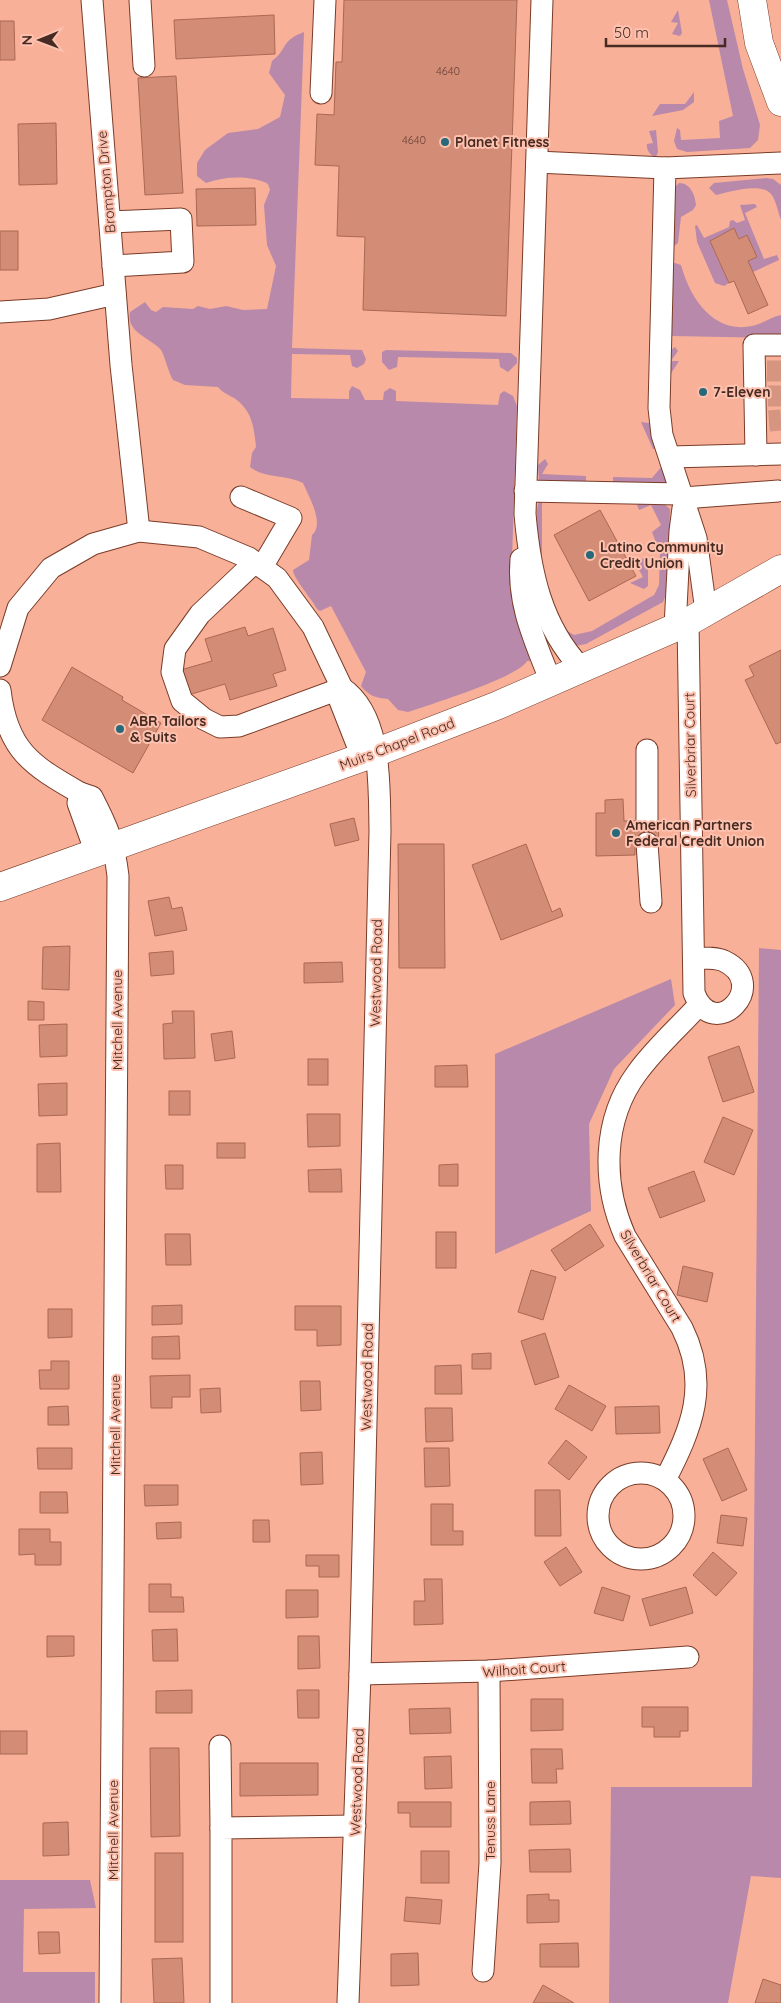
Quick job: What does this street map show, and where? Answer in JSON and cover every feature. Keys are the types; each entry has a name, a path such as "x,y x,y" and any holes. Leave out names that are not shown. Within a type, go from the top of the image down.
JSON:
{"main road":[{"path":"752,0 759,43 781,100"},
{"name":"Muirs Chapel Road","path":"0,887 370,754 496,706 690,620 781,569"}],"street":[{"name":"Brompton Drive","path":"92,0 121,365 139,531"},
{"path":"140,0 144,66"},
{"path":"321,94 325,0"},
{"path":"542,0 528,352 525,514 520,568 522,603 529,628 551,682"},
{"path":"537,162 665,168 781,163"},
{"path":"665,168 659,408 662,435 671,457 696,538 690,620"},
{"path":"110,222 181,219 183,262 113,266"},
{"path":"0,312 49,309 115,294"},
{"path":"756,455 762,421 761,372 754,345 781,345"},
{"path":"671,457 781,454"},
{"path":"525,491 683,498 774,491"},
{"path":"240,497 291,518 258,564 200,614 175,649 172,672 182,701 204,719 220,727 238,726 342,688"},
{"path":"683,498 680,531 690,620"},
{"path":"525,514 530,558 539,599 555,634 581,668"},
{"path":"0,666 18,608 51,568 93,544 139,531 199,537 258,564 277,578 313,627 342,688 354,696 370,754"},
{"name":"Silverbriar Court","path":"665,1480 686,1439 691,1423 696,1388 694,1361 690,1344 682,1328 625,1236 618,1220 612,1201 609,1158 612,1130 628,1088 637,1072 699,1005 694,993 690,620"},
{"path":"0,690 2,709 18,749 46,774 80,793 92,797 105,850"},
{"path":"647,750 647,820"},
{"name":"Westwood Road","path":"348,2003 360,1674 380,831 370,754"},
{"path":"647,843 651,902"},
{"name":"Mitchell Avenue","path":"105,850 118,896 110,2003"},
{"path":"694,958 723,960 738,973 742,983 742,993 739,1002 731,1009 722,1013 714,1013 699,1005"},
{"path":"647,1473 665,1480 678,1494 684,1513 684,1523 677,1541 663,1554 644,1560 625,1557 616,1552 603,1538 598,1520 601,1500 605,1492 619,1479 628,1475 647,1473"},
{"name":"Wilhoit Court","path":"360,1674 489,1671 688,1657"},
{"name":"Tenuss Lane","path":"483,1971 490,1863 489,1671"},
{"path":"220,1746 221,2003"},
{"path":"221,1828 355,1826"}],"shaded area":[{"path":"709,0 727,0 743,69 760,125 758,140 750,148 687,152 677,149 674,141 677,128 680,130 681,140 720,138 719,121 733,116"},
{"path":"678,10 682,33 680,36 672,34 678,23 671,22"},
{"path":"304,32 292,348 362,350 366,359 364,364 357,368 352,366 350,355 292,354 291,398 349,399 349,391 352,386 360,390 365,400 383,400 384,392 390,388 396,391 396,401 498,405 500,394 504,391 513,396 517,406 512,559 530,661 527,661 508,675 408,712 398,710 388,699 373,696 361,686 366,672 331,606 320,611 317,609 294,574 293,570 309,560 312,535 316,530 317,524 315,510 303,483 290,478 262,473 250,467 252,453 256,447 253,426 245,408 218,387 185,385 173,380 161,350 135,330 130,319 130,312 145,302 151,310 156,312 163,307 193,309 198,306 210,309 226,306 243,310 267,309 276,266 267,245 264,205 270,190 268,184 246,178 221,179 206,183 197,176 197,163 205,150 228,133 258,129 280,117 285,95 269,73 272,61 291,39"},
{"path":"694,92 694,102 683,110 652,116 660,104 685,104"},
{"path":"656,130 658,152 656,157 650,154 647,144 653,143 649,131"},
{"path":"773,179 781,185 781,220 774,199 766,190 752,188 716,195 709,188 714,183"},
{"path":"679,183 689,187 696,205 693,210 681,217 678,243 674,246 673,189"},
{"path":"755,204 757,207 745,213 764,259 777,255 779,260 753,272 748,261 757,257 747,235 739,239 734,228 710,241 729,283 724,286 715,283 697,242 695,226 697,225 704,238 729,227 730,221 733,220 737,223 745,220 740,205"},
{"path":"672,264 681,265 690,290 697,301 715,319 738,327 756,325 781,315 781,338 671,336"},
{"path":"675,347 678,351 671,361 679,361 670,375 668,352"},
{"path":"386,350 511,353 517,358 517,363 508,372 500,367 499,359 398,357 397,367 389,370 382,362 382,352"},
{"path":"641,422 649,423 656,449 653,449"},
{"path":"545,459 548,464 542,474 586,476 586,484 539,482 538,465"},
{"path":"662,466 669,481 666,484 613,485 613,477 652,478"},
{"path":"539,500 542,501 544,581 553,607 564,629 574,635 592,631 654,595 659,585 660,553 652,532 661,525 651,505 639,510 637,505 640,503 664,504 670,509 667,592 663,602 586,644 575,646 563,637 557,628 540,587 536,553"},
{"path":"644,558 648,560 648,586 644,589 630,583 643,577 635,563"},
{"path":"759,948 781,950 781,1878 751,1876 728,2003 609,2003 611,1787 752,1787"},
{"path":"671,979 675,1005 614,1069 589,1124 591,1211 495,1254 495,1054"},
{"path":"0,1880 90,1880 96,1908 24,1909 23,1972 95,1972 95,2003 0,2003"}],"building":[{"path":"344,0 517,0 506,316 363,310 365,237 337,236 339,166 315,165 317,114 334,115 336,62 342,62"},
{"path":"274,15 275,54 176,59 174,20"},
{"path":"0,21 14,21 15,60 0,60"},
{"path":"176,76 183,193 145,195 138,78"},
{"path":"56,123 57,184 19,185 18,124"},
{"path":"255,188 256,225 197,226 196,189"},
{"path":"734,228 739,239 747,235 757,257 748,261 768,305 748,314 734,281 729,283 710,241"},
{"path":"0,231 18,231 18,270 0,270"},
{"path":"600,510 636,576 589,601 554,535"},
{"path":"245,627 248,636 273,628 286,670 273,674 277,686 230,700 225,684 185,696 177,671 212,661 205,639"},
{"path":"781,650 781,742 776,744 745,680 754,676 749,666"},
{"path":"72,667 123,697 122,700 161,723 133,773 42,720"},
{"path":"623,799 624,821 658,820 659,843 635,843 635,855 596,856 596,813 605,813 605,800"},
{"path":"354,818 359,840 335,846 330,824"},
{"path":"398,844 444,844 445,968 399,968"},
{"path":"526,844 552,912 560,908 563,916 501,940 472,865"},
{"path":"169,897 172,909 182,907 187,930 155,936 148,901"},
{"path":"70,946 69,990 42,989 43,947"},
{"path":"173,951 174,974 151,976 149,953"},
{"path":"342,962 343,982 304,983 304,963"},
{"path":"28,1001 44,1002 44,1020 28,1020"},
{"path":"172,1011 194,1011 195,1058 164,1059 163,1024 173,1023"},
{"path":"67,1024 67,1056 40,1057 39,1025"},
{"path":"232,1031 235,1058 215,1061 211,1034"},
{"path":"739,1046 754,1092 723,1102 708,1057"},
{"path":"308,1059 328,1059 328,1085 308,1085"},
{"path":"467,1065 468,1087 435,1087 435,1066"},
{"path":"67,1083 67,1115 39,1116 38,1084"},
{"path":"169,1091 190,1091 190,1115 169,1115"},
{"path":"307,1114 340,1114 340,1146 308,1147"},
{"path":"723,1117 753,1130 734,1175 704,1162"},
{"path":"60,1143 61,1192 37,1192 37,1144"},
{"path":"217,1143 245,1143 245,1158 217,1158"},
{"path":"458,1164 458,1186 439,1186 439,1165"},
{"path":"165,1165 183,1165 183,1189 166,1189"},
{"path":"341,1169 342,1192 309,1192 308,1170"},
{"path":"694,1171 705,1201 660,1218 648,1188"},
{"path":"590,1224 604,1246 565,1271 551,1250"},
{"path":"436,1232 456,1232 456,1268 436,1268"},
{"path":"165,1234 190,1234 191,1265 166,1265"},
{"path":"683,1266 713,1273 707,1302 677,1295"},
{"path":"531,1270 556,1277 543,1320 518,1312"},
{"path":"182,1305 182,1324 152,1325 152,1306"},
{"path":"295,1306 341,1306 341,1345 317,1346 317,1330 295,1330"},
{"path":"48,1309 72,1309 72,1337 48,1338"},
{"path":"545,1333 559,1377 535,1385 521,1341"},
{"path":"179,1336 180,1359 152,1359 152,1337"},
{"path":"491,1353 491,1369 472,1369 472,1354"},
{"path":"51,1361 69,1361 69,1389 40,1389 39,1370 51,1370"},
{"path":"461,1365 462,1394 435,1394 435,1366"},
{"path":"190,1375 190,1397 172,1397 172,1408 151,1408 150,1376"},
{"path":"300,1381 320,1381 321,1410 301,1411"},
{"path":"569,1385 606,1406 592,1431 555,1409"},
{"path":"220,1388 221,1412 201,1413 200,1389"},
{"path":"68,1406 69,1425 48,1425 48,1407"},
{"path":"659,1406 660,1433 616,1434 615,1407"},
{"path":"425,1408 452,1408 453,1441 426,1442"},
{"path":"566,1440 587,1457 569,1480 548,1463"},
{"path":"37,1448 72,1448 72,1469 38,1469"},
{"path":"424,1448 449,1448 450,1486 425,1487"},
{"path":"728,1448 747,1490 722,1501 703,1459"},
{"path":"322,1452 323,1484 301,1485 300,1453"},
{"path":"144,1485 178,1485 178,1505 145,1506"},
{"path":"535,1490 560,1490 561,1536 535,1536"},
{"path":"40,1492 67,1492 68,1513 40,1513"},
{"path":"431,1504 453,1504 453,1531 463,1531 463,1545 431,1545"},
{"path":"721,1515 747,1518 743,1546 717,1543"},
{"path":"253,1520 269,1520 270,1542 253,1542"},
{"path":"181,1522 181,1538 157,1539 156,1523"},
{"path":"19,1529 50,1529 50,1542 61,1542 61,1565 35,1565 35,1554 19,1555"},
{"path":"566,1547 582,1572 560,1586 544,1562"},
{"path":"713,1552 737,1573 716,1596 693,1575"},
{"path":"306,1555 339,1555 339,1577 319,1577 319,1566 306,1566"},
{"path":"424,1579 442,1579 443,1624 414,1625 414,1601 425,1601"},
{"path":"149,1584 171,1584 171,1597 183,1597 184,1612 149,1612"},
{"path":"602,1587 630,1596 623,1621 594,1613"},
{"path":"686,1587 693,1613 650,1626 642,1599"},
{"path":"286,1590 318,1590 318,1617 286,1618"},
{"path":"177,1629 178,1661 153,1661 152,1630"},
{"path":"47,1636 74,1636 74,1656 47,1657"},
{"path":"298,1636 319,1636 320,1668 298,1669"},
{"path":"192,1690 192,1713 156,1713 156,1691"},
{"path":"297,1690 319,1690 319,1718 298,1718"},
{"path":"531,1699 563,1699 563,1730 531,1731"},
{"path":"642,1707 688,1707 688,1731 680,1731 680,1737 654,1737 654,1727 642,1727"},
{"path":"450,1708 451,1733 410,1734 409,1709"},
{"path":"0,1731 27,1731 27,1754 0,1754"},
{"path":"150,1748 179,1748 180,1836 151,1837"},
{"path":"531,1749 562,1749 563,1769 556,1769 557,1783 532,1783"},
{"path":"451,1756 452,1788 425,1789 424,1757"},
{"path":"240,1763 318,1763 318,1795 240,1796"},
{"path":"570,1801 571,1824 530,1825 530,1802"},
{"path":"398,1802 451,1802 451,1827 410,1827 410,1813 398,1813"},
{"path":"68,1822 69,1855 43,1856 43,1823"},
{"path":"570,1849 571,1872 530,1872 529,1850"},
{"path":"421,1851 449,1851 449,1883 421,1883"},
{"path":"155,1853 183,1853 183,1942 155,1942"},
{"path":"549,1894 549,1900 559,1900 559,1922 527,1923 527,1895"},
{"path":"406,1897 442,1900 440,1924 404,1921"},
{"path":"38,1932 59,1932 60,1953 39,1954"},
{"path":"578,1943 579,1967 540,1967 540,1944"},
{"path":"418,1953 419,1985 391,1986 391,1954"},
{"path":"182,1958 184,2003 154,2003 152,1959"},
{"path":"763,1979 781,1985 781,2003 755,2003"},
{"path":"543,1985 574,2003 533,2003"}],"tunnel":[{"path":"767,371 781,371"},
{"path":"768,396 781,396"},
{"path":"769,421 781,420"}],"place":[{"name":"Planet Fitness","path":"445,142"},
{"name":"7-Eleven","path":"703,392"},
{"name":"Latino Community Credit Union","path":"590,555"},
{"name":"ABR Tailors & Suits","path":"120,729"},
{"name":"American Partners Federal Credit Union","path":"616,833"}]}
